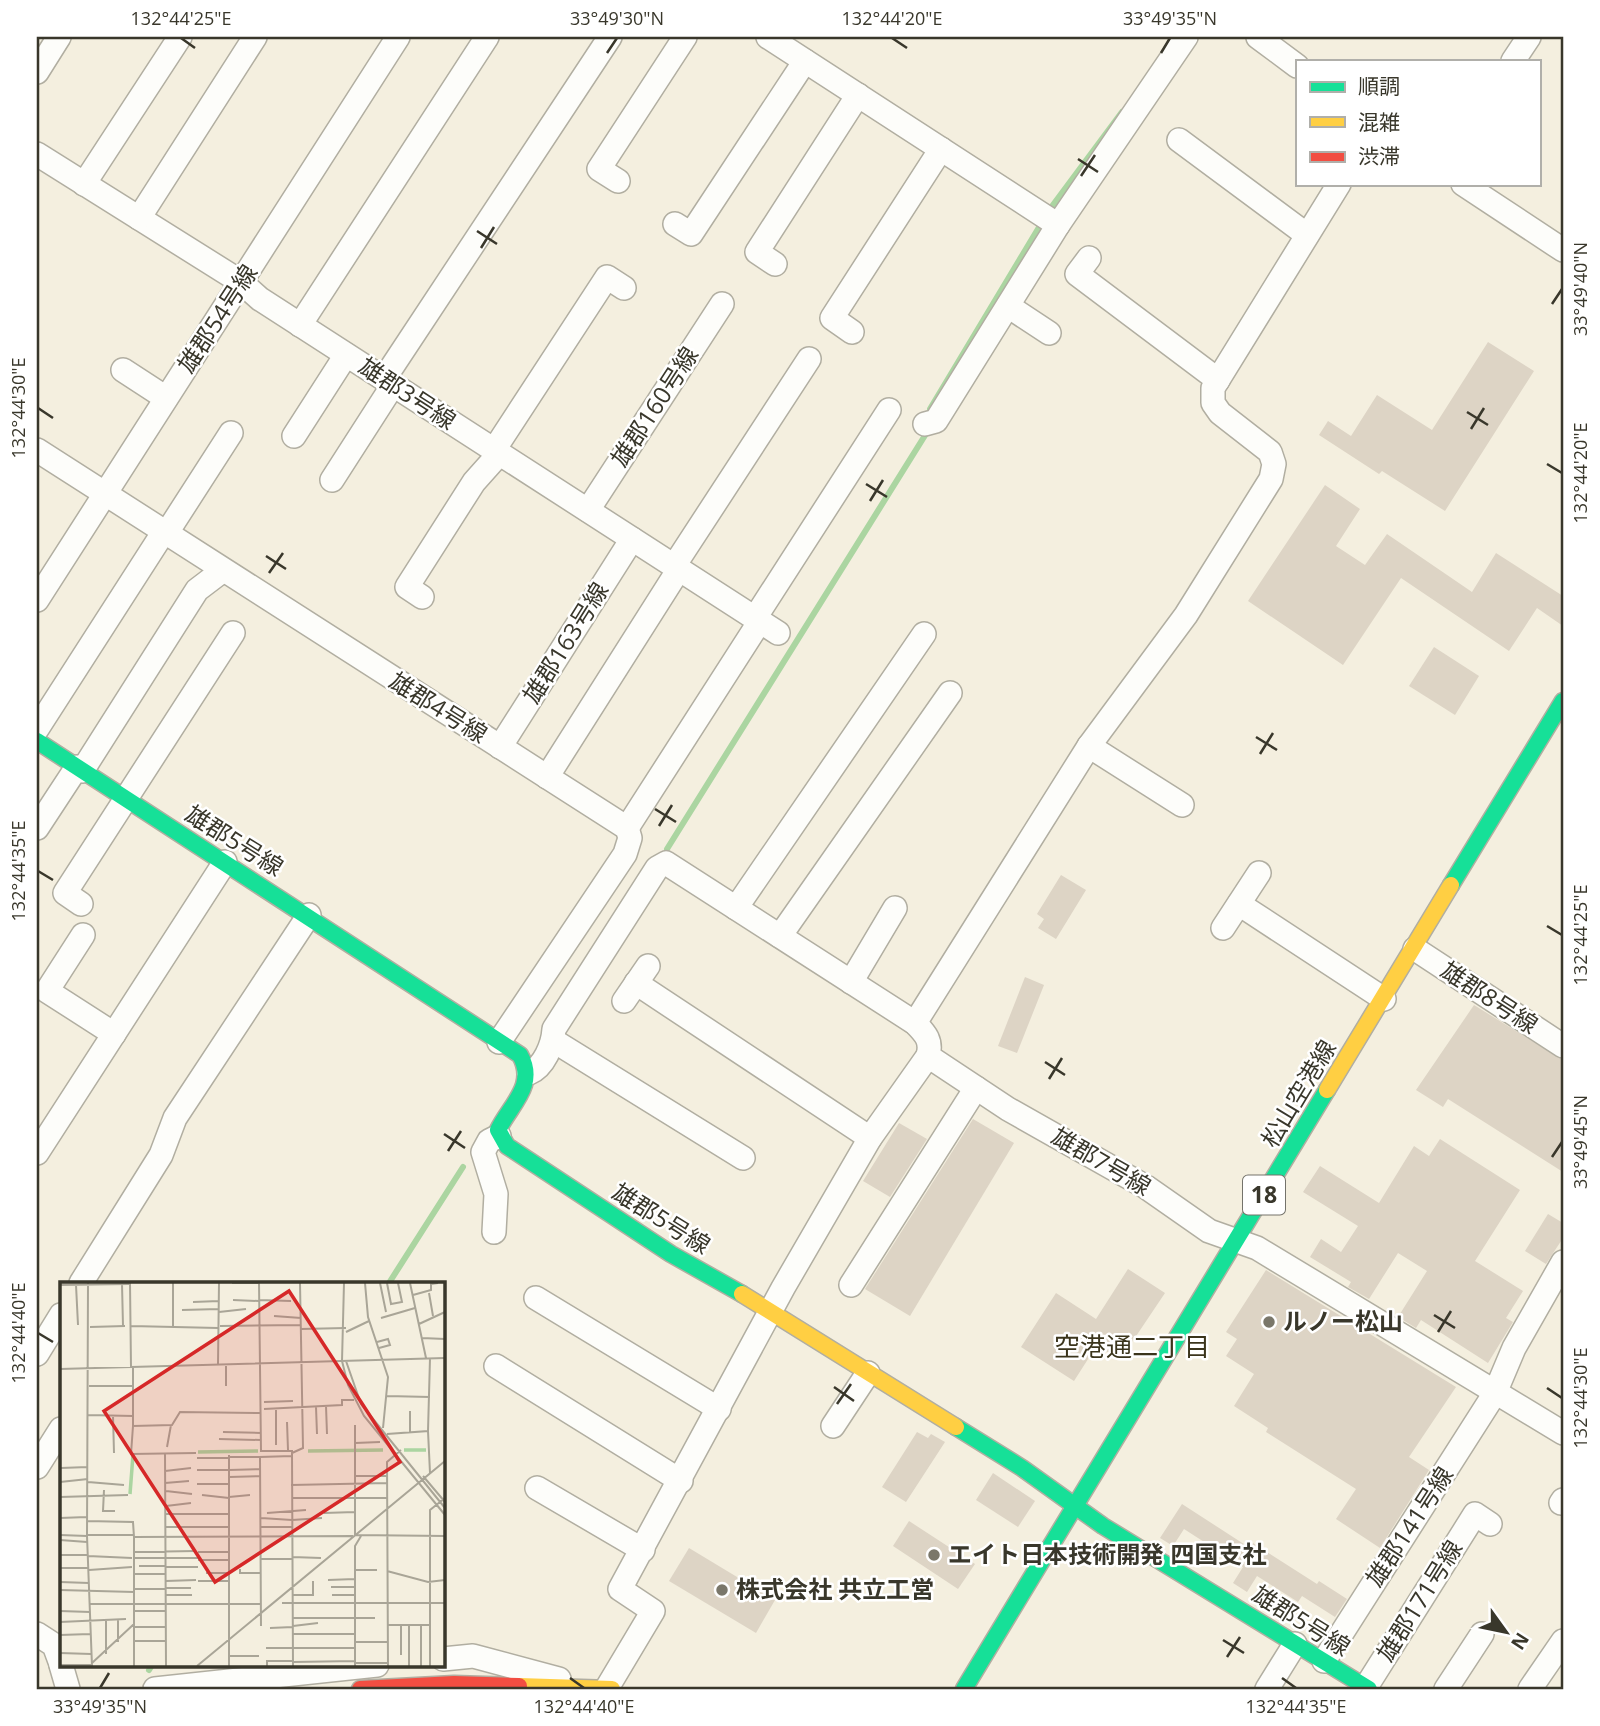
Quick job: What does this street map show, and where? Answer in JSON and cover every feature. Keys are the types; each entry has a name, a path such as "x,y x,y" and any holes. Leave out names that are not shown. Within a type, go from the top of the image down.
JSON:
{"street":[{"path":"37,72 59,37"},
{"path":"84,184 180,37"},
{"path":"139,218 255,37"},
{"name":"雄郡54号線","path":"37,600 398,37"},
{"path":"300,325 463,92 487,37"},
{"path":"332,480 389,382 610,37"},
{"path":"618,181 600,169 661,89 685,37"},
{"path":"768,37 1052,220"},
{"path":"931,422 1008,306 1052,220 1186,37"},
{"path":"1258,37 1296,65"},
{"path":"1514,60 1526,38"},
{"path":"675,224 691,234 736,149 805,61"},
{"path":"775,264 757,252 858,95"},
{"path":"1179,140 1307,235"},
{"path":"852,332 832,318 894,242 941,149"},
{"name":"雄郡3号線","path":"37,154 241,282 260,299 764,624"},
{"path":"915,1023 1089,746 1186,615 1271,479 1274,464 1270,452 1220,413 1213,403 1213,388 1338,186"},
{"path":"1466,186 1563,250"},
{"path":"1089,258 1077,274 1130,301 1218,380"},
{"path":"422,597 407,587 474,482 567,356 607,277 624,288"},
{"path":"1008,306 1049,333"},
{"name":"雄郡160号線","path":"588,510 654,425 723,314"},
{"path":"294,436 346,355"},
{"path":"547,777 809,359"},
{"path":"123,370 166,398"},
{"path":"499,1042 625,854 630,838 627,828 764,624 889,410"},
{"path":"37,729 231,433"},
{"name":"雄郡4号線","path":"37,450 164,534 627,828"},
{"name":"雄郡163号線","path":"500,747 632,538"},
{"path":"37,828 80,769 197,590 222,571"},
{"path":"81,904 65,893 233,633"},
{"path":"736,908 924,634"},
{"name":"松山空港線","path":"964,1689 1563,701"},
{"path":"780,936 950,704"},
{"name":"雄郡5号線","path":"37,741 309,915 520,1055 529,1073"},
{"path":"1089,746 1182,805"},
{"path":"37,1153 225,862"},
{"path":"494,1232 496,1194 483,1152 489,1141 499,1136 501,1124 528,1083 529,1073 536,1070 554,1041 554,1030 657,868 666,863 915,1023 926,1034 930,1046 928,1056 870,1138 771,1311 620,1589 653,1611 602,1688"},
{"path":"1223,929 1259,873"},
{"path":"1239,904 1384,999"},
{"path":"851,982 895,908"},
{"path":"82,1282 161,1155 175,1118 309,915"},
{"name":"雄郡8号線","path":"1415,949 1563,1046"},
{"path":"81,951 47,990 114,1034"},
{"path":"636,983 870,1138"},
{"path":"554,1041 743,1158"},
{"name":"雄郡7号線","path":"928,1056 976,1088 1146,1188 1209,1231 1257,1248 1563,1433"},
{"path":"851,1286 976,1088"},
{"name":"雄郡5号線","path":"499,1136 506,1146 671,1254 771,1311 1074,1504 1103,1527 1368,1688"},
{"name":"雄郡141号線","path":"1324,1661 1495,1393 1514,1348 1563,1262"},
{"path":"536,1298 719,1409"},
{"path":"46,1342 60,1317"},
{"path":"496,1366 521,1371 681,1481"},
{"path":"833,1426 868,1373"},
{"path":"37,1467 60,1431"},
{"path":"537,1488 643,1550"},
{"name":"雄郡171号線","path":"1368,1688 1483,1519"},
{"path":"37,1634 54,1645 60,1661"},
{"path":"1446,1689 1482,1634"},
{"path":"1530,1689 1563,1641"},
{"path":"1267,1689 1295,1643"},
{"path":"444,1659 473,1656 602,1688"},
{"path":"62,1666 68,1689"},
{"path":"155,1689 215,1673 357,1666"},
{"path":"360,1689 454,1684 602,1688"}],"building":[{"path":"1488,342 1534,371 1445,511 1382,471 1379,474 1319,435 1328,421 1351,436 1377,395 1432,430"},
{"path":"1325,485 1360,509 1336,546 1365,565 1387,534 1472,592 1496,553 1563,596 1563,626 1537,608 1509,651 1401,578 1343,665 1248,601"},
{"path":"1434,647 1479,676 1455,715 1409,686"},
{"path":"1061,875 1086,890 1056,939 1038,928 1044,919 1037,914"},
{"path":"1025,977 1044,985 1017,1053 998,1046"},
{"path":"1474,1005 1563,1060 1563,1172 1448,1099 1443,1107 1416,1090"},
{"path":"973,1119 1014,1143 910,1316 865,1289"},
{"path":"899,1123 927,1139 890,1197 863,1181"},
{"path":"1440,1139 1520,1190 1475,1261 1523,1291 1506,1318 1513,1322 1488,1363 1421,1320 1416,1328 1398,1317 1427,1271 1398,1253 1369,1299 1348,1287 1351,1282 1310,1257 1321,1239 1341,1252 1358,1226 1303,1192 1320,1166 1379,1203 1414,1146 1429,1156"},
{"path":"1548,1214 1563,1223 1563,1238 1546,1264 1525,1251"},
{"path":"1128,1269 1165,1293 1120,1360 1097,1345 1074,1381 1021,1347 1056,1293 1096,1319"},
{"path":"1266,1270 1456,1387 1409,1457 1429,1470 1380,1548 1336,1519 1356,1489 1266,1432 1268,1428 1234,1406 1254,1374 1226,1356 1237,1339 1226,1332"},
{"path":"917,1432 928,1438 931,1434 945,1442 906,1502 882,1487"},
{"path":"993,1473 1035,1501 1018,1527 976,1500"},
{"path":"1182,1504 1250,1548 1253,1543 1317,1584 1319,1581 1347,1599 1335,1617 1302,1596 1298,1602 1257,1576 1247,1592 1233,1583 1243,1567 1184,1529 1173,1546 1160,1538"},
{"name":"エイト日本技術開発 四国支社","path":"909,1521 975,1564 958,1589 893,1546"},
{"name":"株式会社 共立工営","path":"689,1548 775,1600 756,1633 669,1581"}],"waterway":[{"path":"930,415 930,409 1050,209 1122,112"},
{"path":"667,849 929,429"},
{"path":"390,1282 463,1167"},
{"path":"149,1670 151,1666"}],"traffic: fast":[{"path":"1451,885 1563,701"},
{"path":"37,741 520,1055 526,1076 524,1085 498,1130 507,1146 671,1254 742,1294"},
{"path":"964,1689 1327,1090"},
{"path":"956,1427 1022,1468 1103,1526 1369,1689"}],"traffic: slow":[{"path":"1327,1090 1451,885"},
{"path":"742,1294 956,1427"},
{"path":"519,1686 612,1689"}],"traffic: jam":[{"path":"360,1689 454,1684 519,1686"}],"place":[{"name":"ルノー松山","path":"1269,1322"},
{"name":"エイト日本技術開発 四国支社","path":"934,1555"},
{"name":"株式会社 共立工営","path":"722,1590"}],"district":[{"name":"空港通二丁目","path":"1132,1347"}]}
